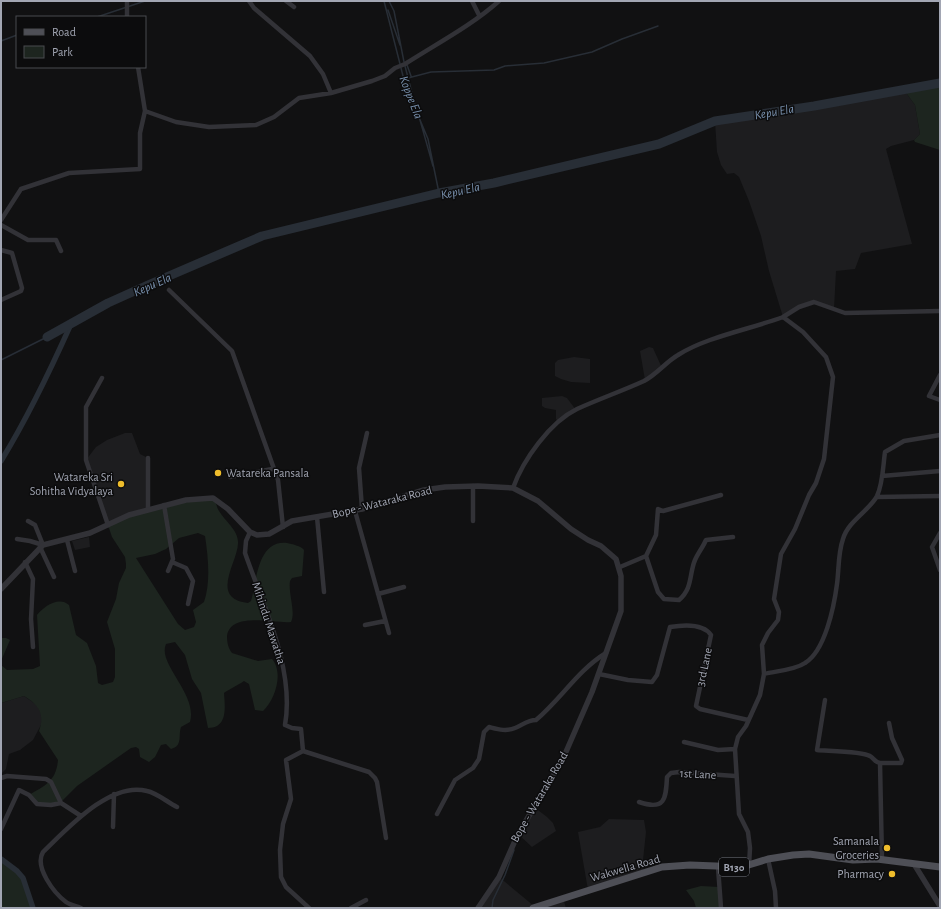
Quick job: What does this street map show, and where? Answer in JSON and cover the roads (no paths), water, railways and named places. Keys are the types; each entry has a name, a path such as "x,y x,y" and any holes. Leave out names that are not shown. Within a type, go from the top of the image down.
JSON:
{"main road":[{"name":"Wakwella Road","path":"533,908 662,867 749,866 768,859 809,854 853,860 882,860 940,868"}],"street":[{"path":"127,1 127,16"},
{"path":"249,1 254,8 310,56 323,74 332,93"},
{"path":"286,1 294,7"},
{"path":"472,1 479,15"},
{"path":"145,111 176,122 209,127 256,125 274,117 299,98 332,93 384,76 466,26 479,15 486,13 499,1"},
{"path":"1,220 21,189 69,172 140,169 140,133 145,111 138,68"},
{"path":"1,225 28,240 56,240 61,251"},
{"path":"1,250 12,253 22,288 22,291 1,300"},
{"path":"169,290 232,351 272,469 278,480 283,527"},
{"path":"513,488 519,473 538,444 559,423 576,410 645,380 678,355 707,342 783,317 799,306 814,302 845,313 860,314 940,311"},
{"path":"749,866 750,848 748,832 739,814 735,776 735,748 738,736 748,720 760,695 764,674 762,645 768,633 778,620 779,612 774,599 781,554 795,529 809,495 816,483 821,468 833,376 826,357 803,332 783,317"},
{"path":"940,375 929,396 940,400"},
{"path":"102,378 86,407 86,460 108,525"},
{"path":"362,509 359,468 367,433"},
{"path":"764,674 803,665 813,657 816,652 830,614 837,584 843,538 849,527 877,497 882,476 885,452 904,441 940,435"},
{"path":"148,458 148,509"},
{"path":"230,477 272,469"},
{"path":"882,476 940,471"},
{"path":"473,486 473,522"},
{"name":"Bope - Wataraka Road","path":"250,532 257,535 269,534 292,521 355,511 424,490 473,486 513,488 538,501 571,528 588,540 601,546 616,558 620,567 622,593 621,610 586,709 562,761 518,834 499,877 478,908"},
{"path":"620,567 646,556 656,535 658,509 662,511 721,495"},
{"path":"877,497 940,496"},
{"path":"1,589 41,546 90,534 129,515 164,505 186,500 213,498 228,509 250,532"},
{"path":"164,505 172,562 168,571"},
{"path":"355,511 389,633"},
{"path":"317,517 324,592"},
{"path":"28,521 35,525 41,546 54,577"},
{"name":"Mihindu Mawatha","path":"250,532 246,541 245,552 283,660 289,707 285,725 292,728 301,729 303,751"},
{"path":"940,533 932,546 940,570"},
{"path":"646,556 658,592 664,599 679,600 689,586 695,561 706,540 733,537"},
{"path":"17,539 30,541 41,546"},
{"path":"67,540 75,571"},
{"path":"25,562 33,579 31,619 34,647"},
{"path":"172,562 186,568 193,581 188,604"},
{"path":"378,594 404,587"},
{"path":"366,625 385,621"},
{"name":"3rd Lane","path":"599,674 628,680 652,682 657,675 670,627 683,625 708,630 711,635 696,706 700,709 748,720"},
{"path":"437,814 454,780 473,768 478,759 484,732 488,727 501,730 514,729 529,720 536,720 550,708 567,687 594,660 606,653"},
{"path":"825,700 817,750 870,756 875,762 880,763 901,763 902,760 892,738 889,723"},
{"path":"684,742 718,750 735,748"},
{"path":"309,908 283,884 280,850 283,824 290,799 286,760 303,751 369,772 377,782 386,838"},
{"path":"880,763 882,860"},
{"name":"1st Lane","path":"639,802 649,805 659,805 664,801 667,776 671,773 680,772 735,776"},
{"path":"1,778 7,776 46,779 51,782 61,803 81,816"},
{"path":"1,829 19,790 29,795 36,804 51,805 61,803"},
{"path":"81,908 67,902 54,890 41,865 41,855 81,816 92,807 114,794 139,790 148,791 177,807"},
{"path":"113,827 114,794"},
{"path":"768,859 775,891 776,908"},
{"path":"914,864 940,906"},
{"path":"718,867 720,908"},
{"path":"351,908 366,900"}],"waterway":[{"path":"100,16 145,1"},
{"name":"Koppe Ela","path":"384,1 400,64"},
{"path":"389,1 394,11 404,62"},
{"name":"Koppe Ela","path":"388,10 400,45"},
{"path":"408,78 431,72 494,70 505,66 544,63 592,52 658,26"},
{"path":"1,41 16,35"},
{"path":"407,65 411,76"},
{"path":"405,66 415,105"},
{"name":"Koppe Ela","path":"401,68 405,84 428,139 439,193"},
{"name":"Kepu Ela","path":"47,337 108,303 262,236 439,193 494,183 659,144 715,121 814,106 940,83"},
{"name":"Koppe Ela","path":"420,120 433,166"},
{"path":"1,461 38,394 71,324"},
{"name":"Kepu Ela","path":"1,360 47,337"},
{"path":"492,908 493,900 505,875 514,850"},
{"path":"1,859 17,871 23,878 33,908"}],"place":[{"name":"Watareka Pansala","path":"218,473"},
{"name":"Watareka Sri Sohitha Vidyalaya","path":"121,484"},
{"name":"Samanala Groceries","path":"887,848"},
{"name":"Pharmacy","path":"892,874"}]}
